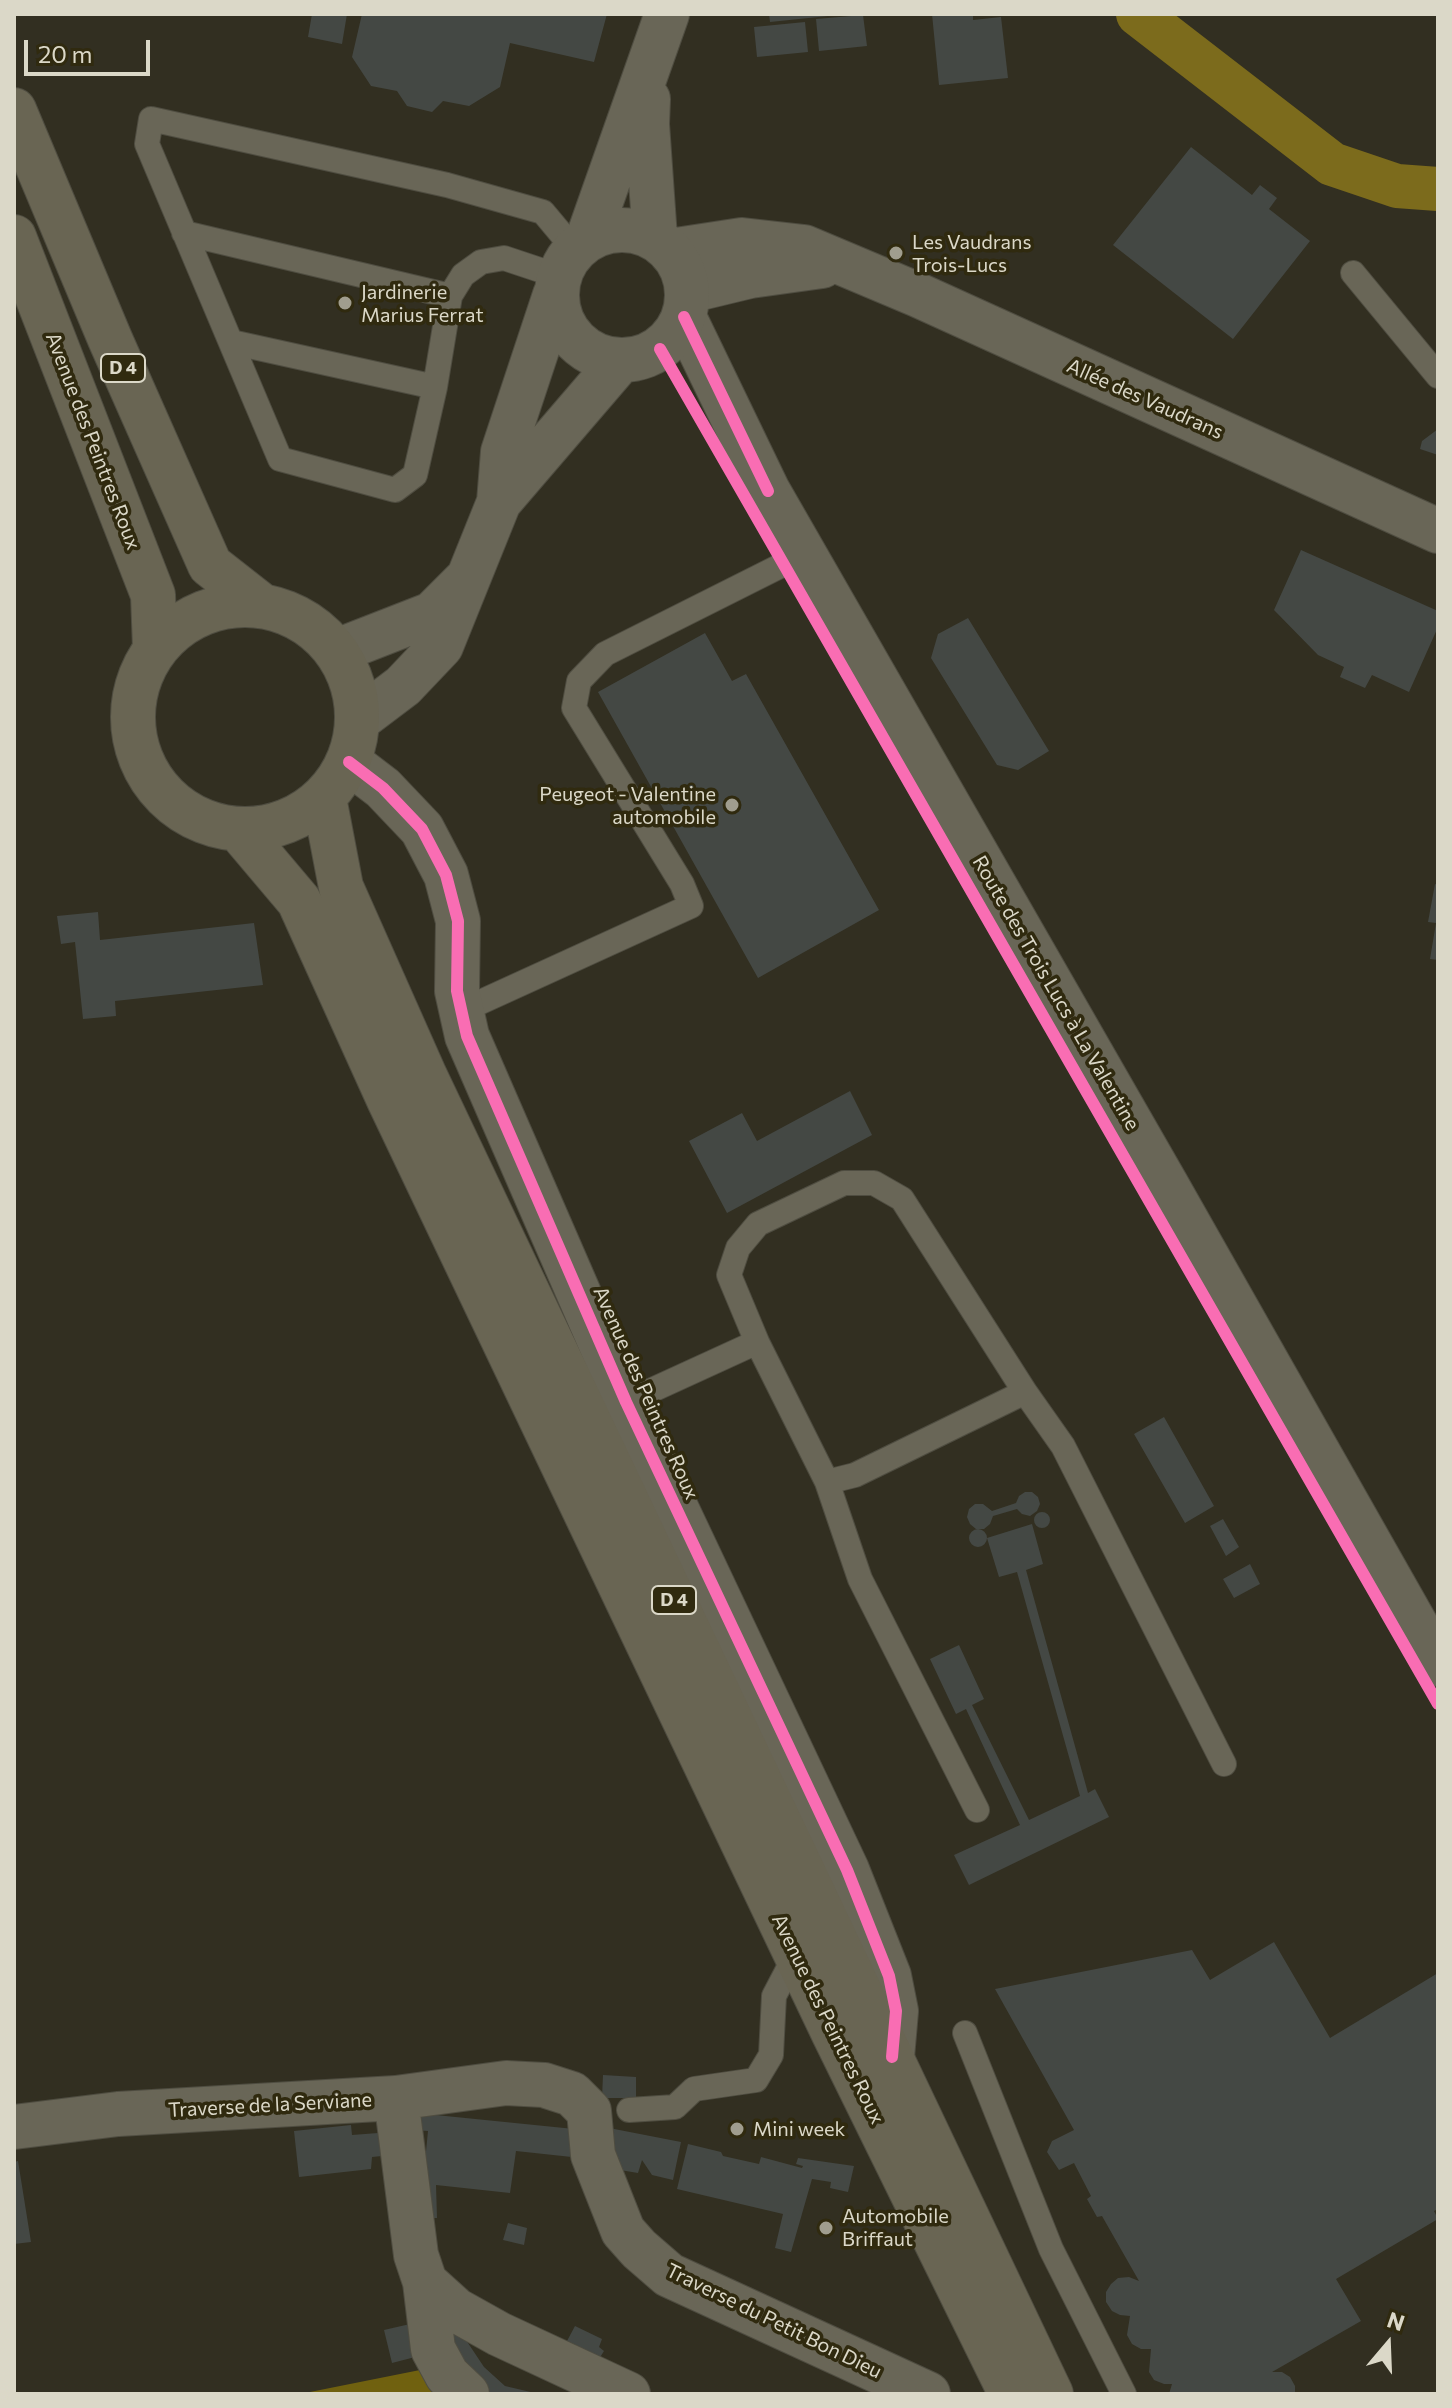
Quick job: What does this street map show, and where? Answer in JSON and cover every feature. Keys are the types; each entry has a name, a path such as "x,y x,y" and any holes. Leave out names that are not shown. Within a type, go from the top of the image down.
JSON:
{"main road":[{"name":"D 4","path":"14,110 110,339 210,565 261,605"},
{"name":"Avenue des Peintres Roux","path":"14,237 153,595 155,648"},
{"path":"261,605 303,620 337,651 353,683 358,720 349,762 324,798 285,823 239,830 209,824 181,810 159,790 142,764 133,735 132,704 140,674 155,648 185,622 221,607 261,605"},
{"name":"Avenue des Peintres Roux","path":"324,798 341,887 424,1074 1051,2394"},
{"name":"Avenue des Peintres Roux","path":"239,830 299,901 389,1100 796,1954 1011,2394"}],"street":[{"path":"358,720 403,686 441,646 499,502 503,452 569,265 648,73 667,14"},
{"path":"648,73 647,124 663,244"},
{"path":"610,230 633,230 663,244 682,269 686,304 675,335 660,349 642,358 620,361 596,356 574,341 560,320 569,265 610,230"},
{"name":"Allée des Vaudrans","path":"663,244 742,240 804,247 853,266 1438,531"},
{"name":"Allée des Vaudrans","path":"686,304 750,276 810,266 853,266"},
{"name":"Route des Trois Lucs à La Valentine","path":"686,304 741,438 804,554 1160,1172 1438,1664"},
{"path":"499,502 620,361"},
{"path":"337,651 432,614 470,577"},
{"name":"Avenue des Peintres Roux","path":"349,762 383,788 422,829 446,875 458,921 457,991 467,1036 626,1402 847,1870 889,1976 896,2011 892,2057"},
{"name":"Traverse du Petit Bon Dieu","path":"396,2098 506,2083 544,2085 572,2094 589,2111 593,2155 623,2231 669,2275 928,2394"},
{"name":"Traverse de la Serviane","path":"14,2127 118,2114 396,2098 416,2255 425,2282 433,2349 447,2375 467,2394"},
{"path":"425,2282 456,2310 499,2334 628,2394"}],"lane":[{"path":"151,119 447,185 543,212 569,265 504,258 481,262 463,275 450,296 435,387 415,475 395,490 280,459 147,144 151,119"},
{"path":"184,233 450,296"},
{"path":"1353,273 1438,376"},
{"path":"231,342 435,387"},
{"path":"461,1011 691,906 682,884 574,708 579,681 605,654 804,554"},
{"path":"977,1810 860,1579 827,1482 757,1342 729,1275 738,1248 758,1224 844,1183 874,1183 902,1199 1063,1446 1224,1764"},
{"path":"626,1402 757,1342"},
{"path":"827,1482 855,1475 1025,1392"},
{"path":"629,2110 675,2107 694,2089 756,2080 771,2055 774,1996 796,1954"},
{"path":"965,2033 1051,2249 1124,2394"}],"shaded area":[{"path":"430,2368 443,2394 300,2394"}],"building":[{"path":"312,14 347,14 342,44 308,37"},
{"path":"362,14 607,14 594,62 510,43 500,87 469,106 443,101 432,112 407,106 397,91 371,86 352,57"},
{"path":"769,14 828,14 828,16 770,22"},
{"path":"932,14 973,14 973,20 1001,17 1008,78 939,85"},
{"path":"863,15 867,46 819,51 816,19"},
{"path":"805,22 808,52 757,57 754,27"},
{"path":"1191,147 1252,195 1260,185 1277,198 1269,209 1310,241 1233,339 1113,245"},
{"path":"1438,429 1438,455 1420,449 1422,441"},
{"path":"1301,550 1438,611 1438,627 1409,692 1372,675 1365,688 1340,677 1344,667 1318,655 1274,610"},
{"path":"968,618 1049,751 1018,770 997,765 931,658 938,634"},
{"name":"Peugeot - Valentine automobile","path":"705,633 732,681 746,674 879,910 758,978 598,692"},
{"path":"1435,884 1438,885 1438,960 1430,959 1436,923 1428,922"},
{"path":"98,912 100,940 254,923 263,985 115,1001 116,1016 83,1019 75,942 61,944 57,916"},
{"path":"850,1091 872,1135 727,1213 689,1141 742,1113 757,1141"},
{"path":"1164,1417 1214,1506 1185,1523 1134,1434"},
{"path":"1025,1492 1032,1492 1040,1504 1030,1516 1017,1509 993,1516 984,1529 976,1529 970,1524 967,1517 969,1509 975,1504 983,1504 992,1511 1016,1503"},
{"path":"1042,1512 1050,1520 1042,1528 1034,1520"},
{"path":"1223,1519 1239,1547 1226,1556 1210,1526"},
{"path":"1032,1524 1043,1564 1026,1570 1088,1793 1095,1789 1109,1817 969,1885 954,1855 1020,1825 966,1709 956,1714 930,1659 959,1645 984,1699 972,1705 1029,1820 1080,1796 1017,1572 999,1577 987,1538"},
{"path":"978,1529 987,1538 978,1547 969,1538"},
{"path":"1250,1564 1260,1584 1234,1598 1223,1579"},
{"path":"1274,1942 1330,2038 1438,1973 1438,2209 1434,2211 1438,2219 1336,2279 1361,2321 1272,2372 1282,2372 1290,2377 1295,2394 1169,2394 1172,2384 1154,2380 1149,2372 1151,2349 1141,2349 1132,2344 1127,2335 1130,2316 1112,2311 1106,2302 1106,2292 1118,2278 1129,2277 1139,2281 1102,2216 1097,2217 1087,2199 1091,2196 1074,2163 1059,2170 1047,2152 1052,2141 1074,2130 995,1989 1192,1950 1210,1980"},
{"path":"603,2075 636,2077 636,2098 602,2098"},
{"path":"416,2113 584,2130 581,2158 516,2151 510,2193 436,2185 437,2218 425,2218 423,2182 428,2131 413,2130"},
{"path":"351,2125 352,2135 378,2133 382,2156 372,2157 371,2169 299,2177 294,2131"},
{"path":"604,2127 681,2142 673,2180 652,2175 642,2160 638,2173 614,2169"},
{"path":"688,2144 759,2164 761,2157 802,2168 796,2164 798,2158 854,2166 848,2192 830,2188 831,2182 812,2179 791,2252 775,2248 783,2214 677,2189"},
{"path":"18,2161 31,2242 14,2244 14,2162"},
{"path":"508,2223 527,2228 524,2245 503,2240"},
{"path":"450,2316 484,2367 505,2386 539,2394 477,2394 446,2345"},
{"path":"410,2324 419,2356 392,2363 384,2330"},
{"path":"575,2326 602,2339 599,2347 604,2351 599,2359 567,2341"}],"waterway":[{"path":"1138,14 1332,164 1397,186 1438,189"}],"cycle path":[{"path":"684,317 768,491"},
{"path":"660,349 1438,1704"},
{"path":"349,762 383,788 422,829 446,875 458,921 457,991 467,1036 626,1402 847,1870 889,1976 896,2011 892,2057"}],"place":[{"name":"Les Vaudrans Trois-Lucs","path":"896,253"},
{"name":"Jardinerie Marius Ferrat","path":"345,303"},
{"name":"Peugeot - Valentine automobile","path":"732,805"},
{"name":"Mini week","path":"737,2129"},
{"name":"Automobile Briffaut","path":"826,2228"}]}
